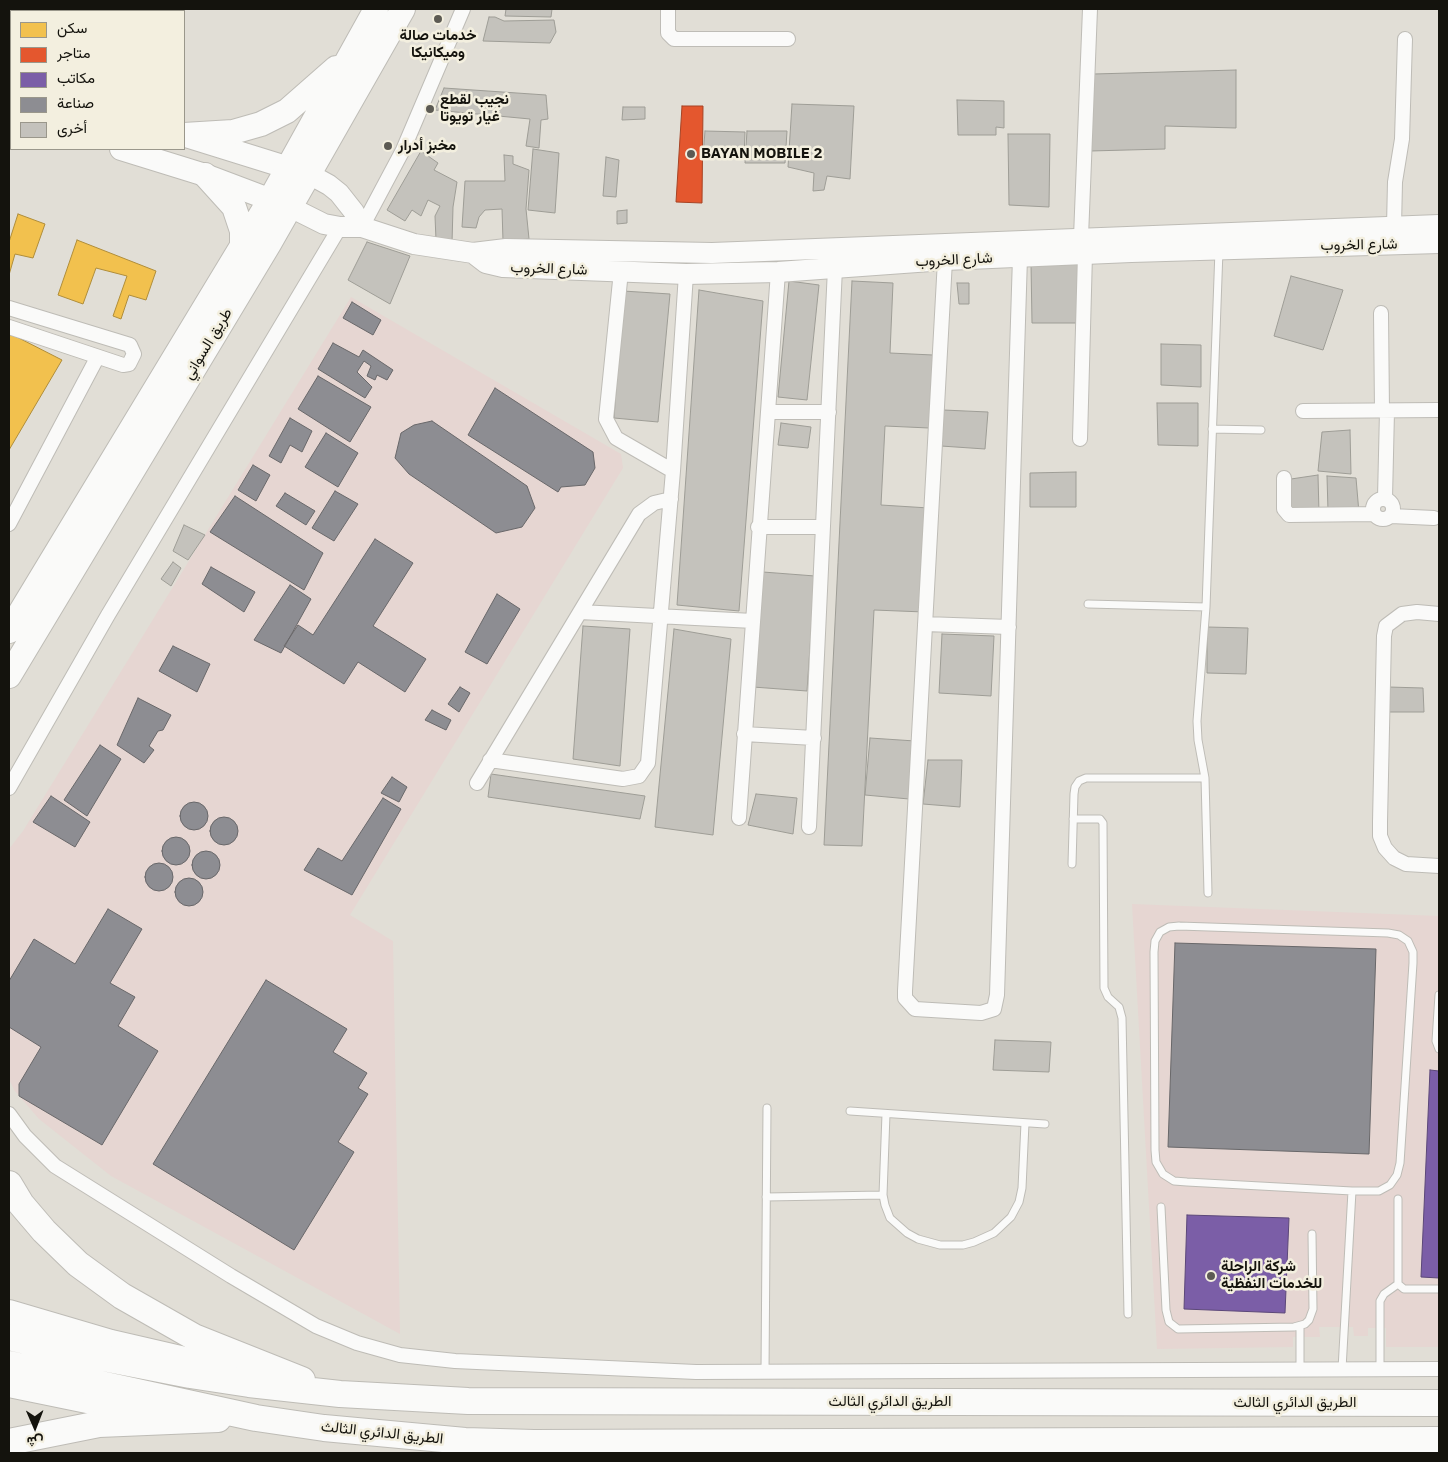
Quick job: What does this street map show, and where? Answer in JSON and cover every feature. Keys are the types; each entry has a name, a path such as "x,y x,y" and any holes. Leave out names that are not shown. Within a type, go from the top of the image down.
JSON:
{"highway":[{"name":"طريق السواني","path":"299,171 355,48 376,9"},
{"name":"طريق السواني","path":"9,676 280,202 403,9"},
{"path":"185,135 234,132 261,124 286,111 309,93 355,48"},
{"path":"205,175 234,207 242,231 242,244"},
{"name":"طريق السواني","path":"9,631 242,244 280,202"},
{"path":"9,1184 21,1204 44,1231 78,1264 122,1296 194,1337 340,1394"},
{"name":"الطريق الدائري الثالث","path":"9,1312 111,1342 340,1394"},
{"name":"الطريق الدائري الثالث","path":"9,1337 190,1375 340,1394 468,1401 1439,1403"},
{"name":"الطريق الدائري الثالث","path":"9,1364 256,1418"},
{"name":"الطريق الدائري الثالث","path":"9,1384 87,1401 256,1418 393,1435 465,1441 534,1443 1439,1440"},
{"path":"9,1442 35,1435 99,1424 256,1418"}],"main road":[{"path":"185,135 299,171 329,185 354,212 362,227"},
{"path":"124,150 205,175 280,202"},
{"name":"شارع الخروب","path":"280,202 316,222 340,227 362,227 414,244 473,253 506,249 712,253 1083,246 1394,226 1439,225"},
{"name":"شارع الخروب","path":"473,253 486,263 503,268 686,274 778,272 945,260 1020,257 1083,246 1219,250 1439,243"},
{"path":"712,253 712,273"}],"street":[{"path":"362,227 403,150 463,9"},
{"path":"668,9 668,33 674,40 788,39"},
{"path":"1080,438 1090,9"},
{"path":"1394,226 1394,182 1402,138 1405,39"},
{"path":"9,788 108,615 340,227"},
{"path":"945,260 905,998 916,1009 981,1013 994,1009 997,994 1020,257"},
{"path":"810,827 835,268"},
{"path":"621,271 606,419 616,438 673,471"},
{"path":"738,818 778,272"},
{"path":"490,760 623,779 639,776 648,763 671,499 686,274"},
{"path":"9,308 130,345 134,351 132,361 126,365 97,358 9,327"},
{"path":"1382,313 1385,498"},
{"path":"10,516 97,358"},
{"path":"1303,411 1439,410"},
{"path":"768,412 829,412"},
{"path":"1284,478 1284,509 1290,514 1374,514 1382,519 1391,516 1434,518"},
{"path":"1374,514 1373,505 1376,501 1385,498"},
{"path":"1385,498 1389,500 1394,508 1391,516"},
{"path":"477,783 639,514 654,503 671,499"},
{"path":"758,527 823,527"},
{"path":"580,612 753,621"},
{"path":"1439,614 1402,614 1386,626 1384,636 1380,822 1380,836 1385,848 1394,858 1406,864 1439,866"},
{"path":"925,624 1009,627"},
{"path":"744,734 814,738"},
{"path":"9,1114 30,1141 56,1166 298,1316 357,1343 400,1354 447,1360 696,1372 1439,1369"}],"lane":[{"path":"1208,893 1205,778 1198,740 1197,721 1206,607 1219,250"},
{"path":"1212,429 1261,430"},
{"path":"1088,604 1206,607"},
{"path":"1072,864 1075,787 1079,781 1086,778 1205,778"},
{"path":"1073,820 1100,819 1103,823 1104,988 1108,997 1119,1007 1122,1018 1128,1314"},
{"path":"1179,926 1368,932 1399,935 1408,942 1414,952 1399,1169 1390,1185 1379,1191 1352,1191 1187,1182 1174,1180 1163,1174 1156,1162 1155,1150 1154,941 1160,932 1169,927 1179,926"},
{"path":"1439,995 1436,1041 1439,1049"},
{"path":"764,1372 767,1108"},
{"path":"850,1112 1046,1124"},
{"path":"886,1114 883,1195 890,1218 898,1226 918,1239 952,1246 963,1245 984,1238 1003,1226 1011,1217 1019,1202 1022,1188 1025,1123"},
{"path":"1342,1369 1352,1191"},
{"path":"766,1197 883,1195"},
{"path":"1398,1200 1398,1284"},
{"path":"1161,1207 1166,1310 1173,1326 1184,1330 1300,1326 1309,1320 1313,1309 1312,1234"},
{"path":"1398,1284 1404,1288 1439,1289"},
{"path":"1380,1369 1380,1301 1384,1294 1398,1284"},
{"path":"1300,1326 1300,1370"}],"shaded area":[{"path":"351,297 621,454 623,468 350,915 393,941 400,1334 111,1176 39,1119 14,1090 9,1079 9,849 23,831"},
{"path":"1132,904 1439,916 1439,1347 1386,1347 1386,1328 1368,1328 1368,1336 1354,1336 1353,1327 1319,1327 1320,1337 1293,1337 1293,1347 1157,1349"}],"building: سكن":[{"path":"18,214 45,224 33,258 15,254 9,275 9,242"},
{"path":"77,240 156,271 146,300 129,295 121,319 113,316 127,276 96,268 83,304 58,295"},
{"path":"9,333 62,360 9,450"}],"building: متاجر":[{"name":"BAYAN MOBILE 2","path":"682,106 703,106 702,203 676,202"}],"building: مكاتب":[{"path":"1430,1070 1439,1071 1439,1278 1421,1277"},
{"path":"1187,1215 1289,1218 1285,1313 1184,1309"}],"building: صناعة":[{"path":"352,302 381,320 373,335 343,318"},
{"path":"333,343 359,357 363,350 393,370 387,380 377,375 375,380 367,376 371,366 364,361 357,372 372,387 365,398 318,369"},
{"path":"318,376 371,407 350,442 298,409"},
{"path":"495,388 593,452 595,468 585,485 561,487 558,492 468,435"},
{"path":"290,418 312,431 302,452 290,445 281,463 269,456"},
{"path":"432,421 527,486 535,508 522,527 496,533 409,474 395,458 401,433 414,425"},
{"path":"326,433 358,453 338,487 305,467"},
{"path":"253,465 270,475 256,501 238,490"},
{"path":"335,491 358,504 334,541 312,528"},
{"path":"285,493 315,511 306,525 276,506"},
{"path":"235,496 323,553 304,590 210,532"},
{"path":"375,539 413,563 373,626 426,659 405,692 358,662 344,684 284,646 298,625 313,635"},
{"path":"211,567 255,592 244,612 202,584"},
{"path":"290,585 311,599 281,653 254,640"},
{"path":"497,594 520,609 487,664 465,652"},
{"path":"173,646 210,664 197,692 159,671"},
{"path":"460,687 470,693 459,712 448,704"},
{"path":"138,698 171,715 163,730 158,731 149,746 154,750 144,763 117,745"},
{"path":"432,710 451,720 446,730 425,720"},
{"path":"100,745 121,759 87,816 64,800"},
{"path":"392,777 407,787 399,802 381,793"},
{"path":"51,796 90,822 75,847 33,822"},
{"path":"383,798 401,809 352,895 304,870 318,848 342,861"},
{"path":"194,802 204,806 208,816 204,826 194,830 184,826 180,816 184,806"},
{"path":"224,817 234,821 238,831 234,841 224,845 214,841 210,831 214,821"},
{"path":"176,837 186,841 190,851 186,861 176,865 166,861 162,851 166,841"},
{"path":"206,851 216,855 220,865 216,875 206,879 196,875 192,865 196,855"},
{"path":"159,863 169,867 173,877 169,887 159,891 149,887 145,877 149,867"},
{"path":"189,878 199,882 203,892 199,902 189,906 179,902 175,892 179,882"},
{"path":"108,909 142,929 110,983 135,997 118,1026 158,1051 102,1145 19,1096 19,1084 41,1047 9,1027 9,981 34,939 75,964"},
{"path":"1175,943 1376,949 1369,1154 1168,1147"},
{"path":"266,980 347,1029 333,1052 367,1073 358,1088 368,1094 338,1142 354,1152 294,1250 153,1164"}],"building: أخرى":[{"path":"506,9 552,9 551,17 505,16"},
{"path":"489,17 495,17 504,21 554,20 556,32 550,43 483,41"},
{"path":"1236,70 1236,128 1165,126 1165,149 1090,151 1094,74"},
{"path":"444,88 546,95 548,119 541,120 539,148 526,146 530,119 435,110"},
{"path":"957,100 1004,101 1004,128 996,127 996,135 958,135"},
{"path":"792,104 854,106 850,179 827,176 824,190 813,191 814,173 788,167"},
{"path":"623,107 645,107 645,119 622,120"},
{"path":"705,131 745,132 744,157 703,157"},
{"path":"747,131 787,131 785,163 745,163"},
{"path":"1008,134 1050,134 1049,207 1009,205"},
{"path":"533,149 559,153 555,213 528,210"},
{"path":"421,151 438,163 434,170 457,182 453,207 452,243 436,240 435,216 440,206 428,200 421,216 412,210 405,221 387,210"},
{"path":"504,155 513,156 513,164 529,170 526,209 529,239 503,241 502,209 485,210 479,217 476,228 462,227 465,181 505,181"},
{"path":"606,157 619,160 616,197 603,196"},
{"path":"627,210 627,223 617,224 617,211"},
{"path":"367,242 410,256 390,304 348,280"},
{"path":"1080,263 1081,323 1032,323 1031,264"},
{"path":"1291,276 1343,290 1323,350 1274,336"},
{"path":"789,281 819,285 807,400 778,397"},
{"path":"852,281 893,283 890,353 933,355 929,428 885,426 881,505 929,508 924,612 874,610 862,846 824,845"},
{"path":"957,283 969,283 969,304 959,304"},
{"path":"699,290 763,301 739,611 677,605"},
{"path":"623,291 670,294 658,422 614,418"},
{"path":"1161,344 1201,345 1201,387 1161,385"},
{"path":"1157,403 1198,403 1198,446 1158,445"},
{"path":"943,410 988,412 985,449 941,446"},
{"path":"781,423 811,427 808,448 778,445"},
{"path":"1350,430 1351,474 1318,471 1322,432"},
{"path":"1076,472 1076,507 1030,507 1030,473"},
{"path":"1318,475 1319,513 1289,510 1291,479"},
{"path":"1327,476 1356,478 1359,513 1328,511"},
{"path":"184,525 205,535 188,560 173,551"},
{"path":"173,562 181,568 171,586 161,579"},
{"path":"763,572 815,576 807,691 753,687"},
{"path":"583,626 630,629 620,766 573,759"},
{"path":"1207,627 1248,628 1246,674 1207,673"},
{"path":"674,629 731,639 713,835 655,827"},
{"path":"942,634 994,636 991,696 939,693"},
{"path":"1388,687 1423,688 1424,712 1388,712"},
{"path":"870,738 915,741 909,799 865,795"},
{"path":"928,760 962,760 960,807 923,804"},
{"path":"491,774 645,796 640,819 488,797"},
{"path":"756,794 797,798 793,834 748,825"},
{"path":"995,1040 1051,1042 1049,1072 993,1070"}],"place":[{"name":"خدمات صالة وميكانيكا","path":"438,19"},
{"name":"نجيب لقطع غيار تويوتا","path":"430,109"},
{"name":"مخبز أدرار","path":"388,146"},
{"name":"BAYAN MOBILE 2","path":"691,154"},
{"name":"شركة الراحلة للخدمات النفظية","path":"1211,1276"}]}
